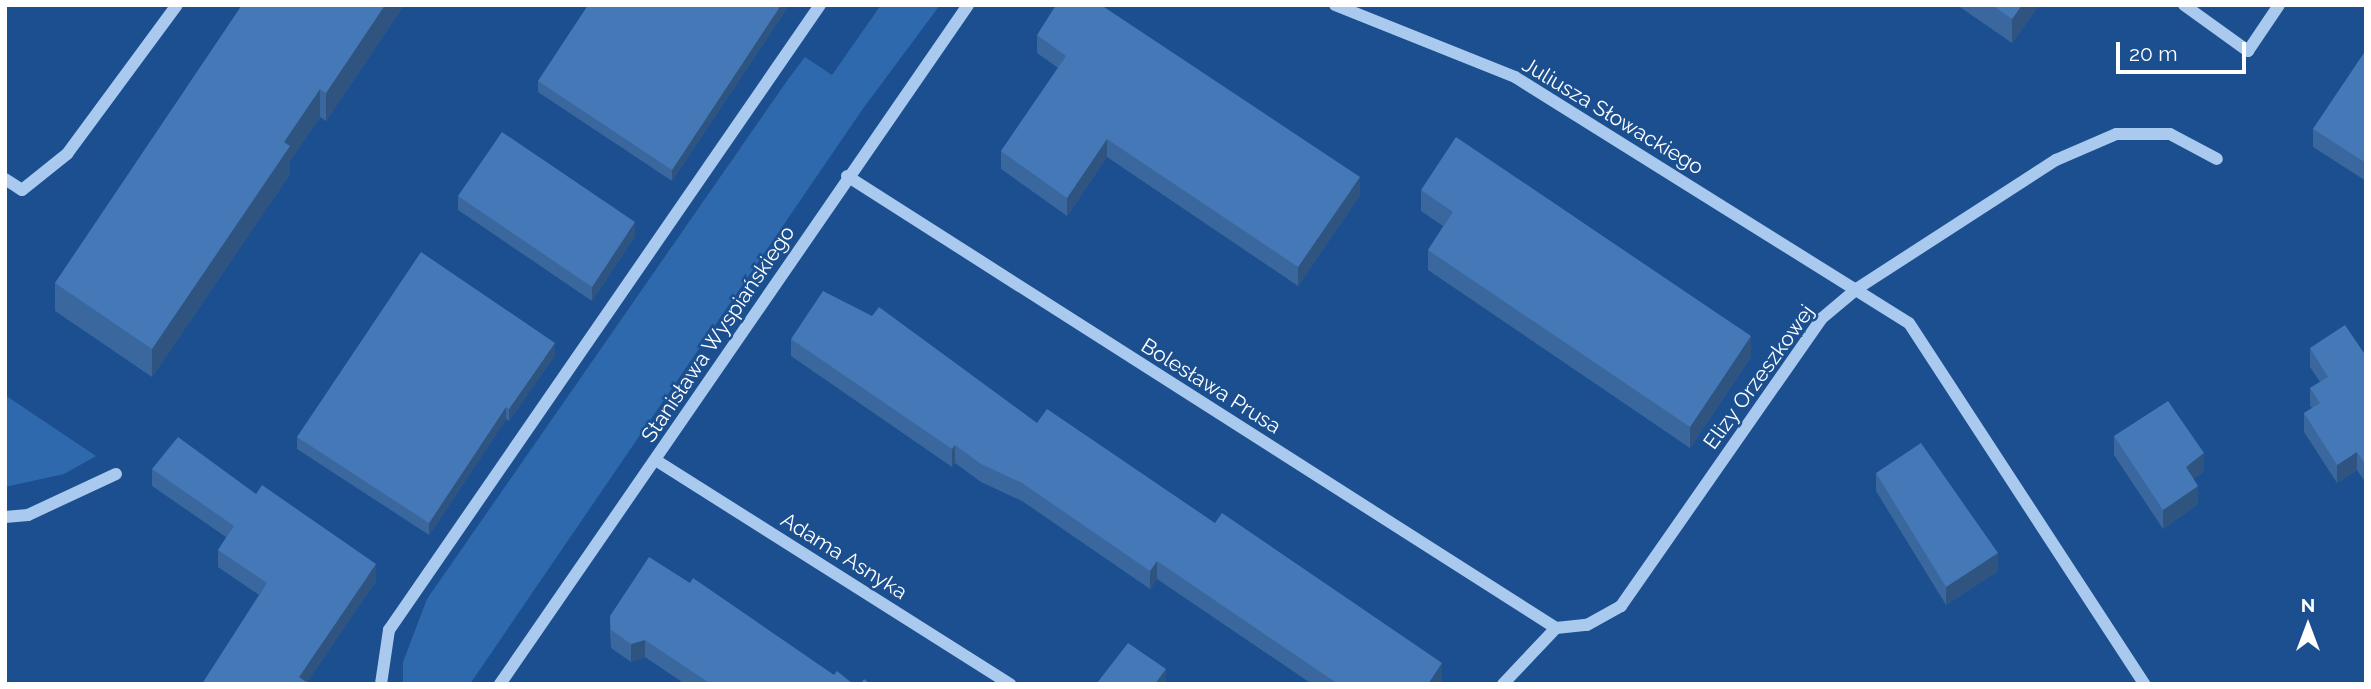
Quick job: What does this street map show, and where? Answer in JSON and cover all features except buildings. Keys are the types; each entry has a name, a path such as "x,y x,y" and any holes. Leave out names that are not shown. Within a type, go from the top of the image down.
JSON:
{"street":[{"path":"5,179 22,190 67,154 177,5"},
{"path":"381,684 389,631 820,5"},
{"name":"Stanisława Wyspiańskiego","path":"499,684 657,461 687,410 968,5"},
{"name":"Juliusza Słowackiego","path":"1335,5 1515,77 1857,288 1909,323 2144,684"},
{"path":"2184,5 2248,51 2278,5"},
{"name":"Elizy Orzeszkowej","path":"1556,628 1587,625 1622,606 1821,319 1857,288 2056,160 2116,134 2170,134 2217,159"},
{"name":"Bolesława Prusa","path":"847,176 1556,628"},
{"name":"Adama Asnyka","path":"657,461 1010,684"},
{"path":"5,517 27,515 116,474"},
{"path":"1503,684 1556,628"}],"shaded area":[{"path":"881,5 940,5 862,110 470,684 403,684 403,662 427,599 789,78 805,57 832,75"},
{"path":"5,395 96,456 64,474 5,487"}]}
